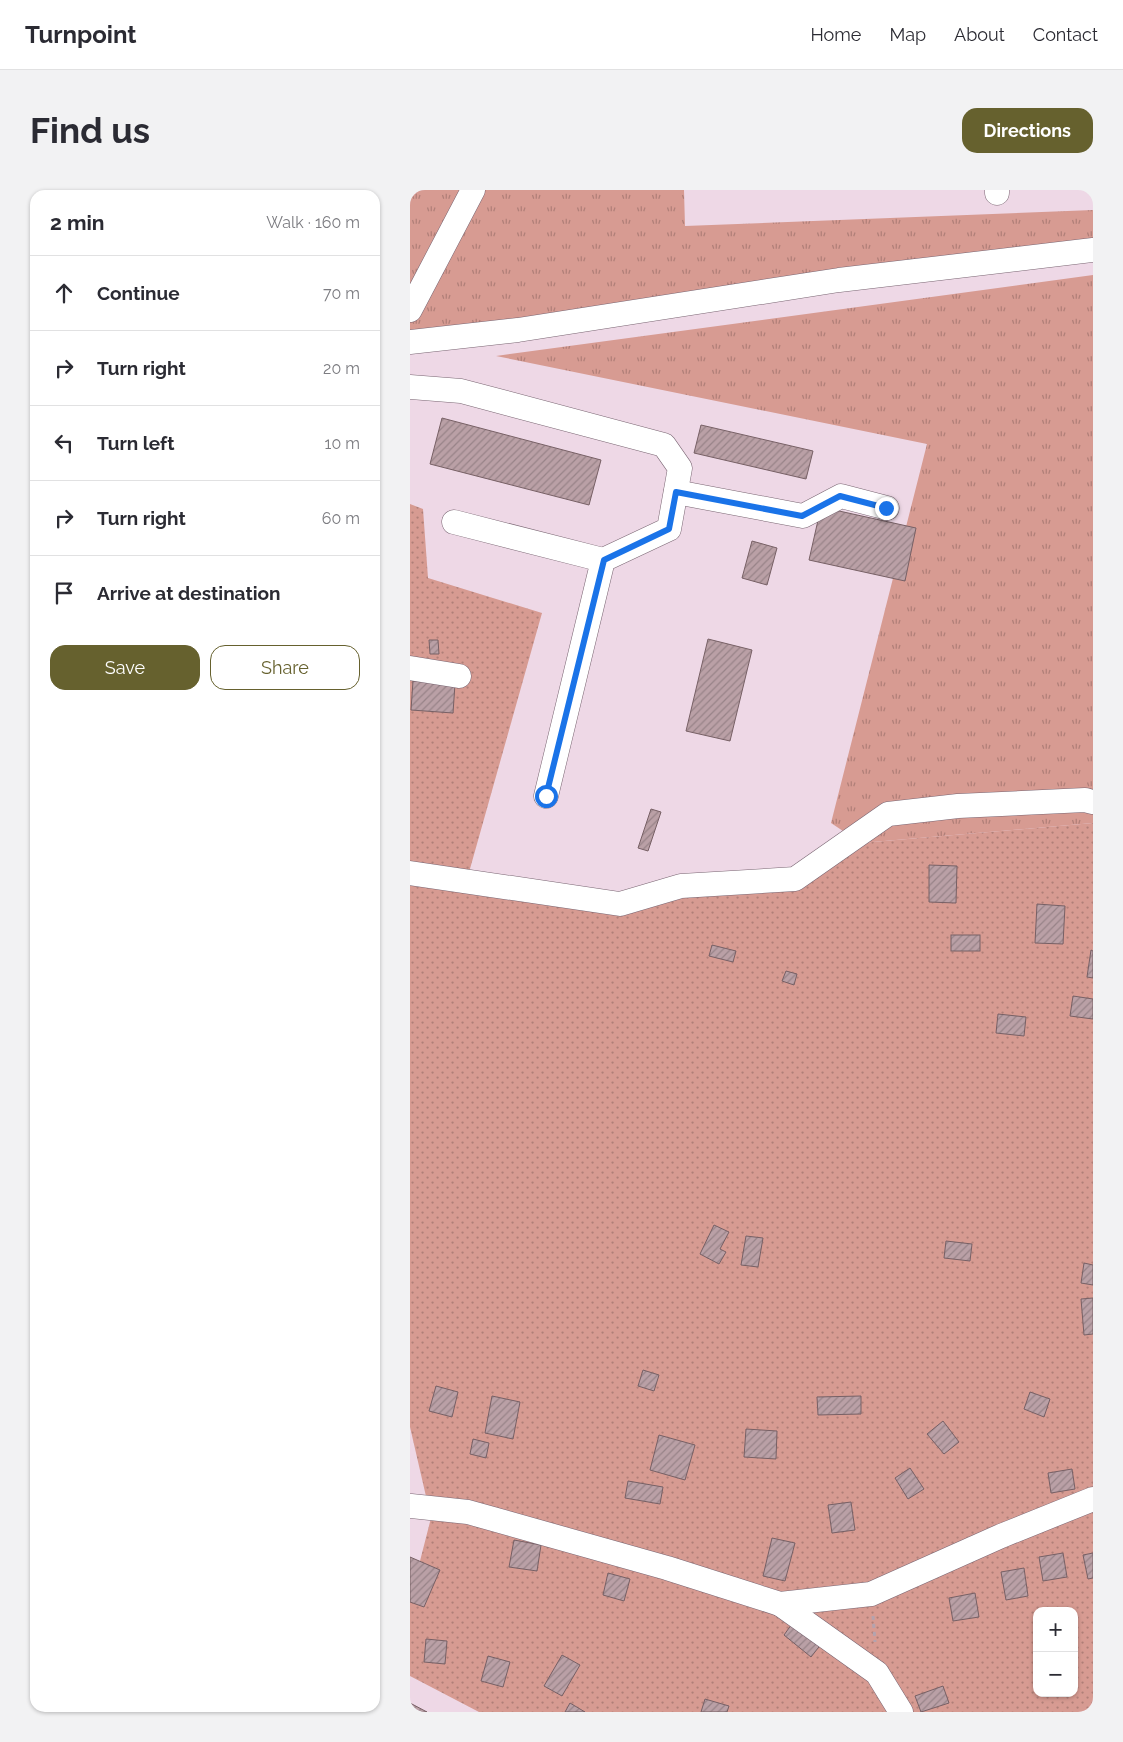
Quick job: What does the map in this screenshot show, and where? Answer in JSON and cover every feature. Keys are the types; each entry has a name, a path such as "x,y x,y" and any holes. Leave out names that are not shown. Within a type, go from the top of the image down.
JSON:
{"street":[{"path":"410,310 474,190"},
{"path":"410,342 518,330 839,280 1093,250"},
{"path":"410,387 461,391 664,445 680,468 669,529 604,560 454,522"},
{"path":"676,492 802,516 840,496 886,508"},
{"path":"546,796 604,560"},
{"path":"410,668 459,676"},
{"path":"410,872 620,904 681,886 795,879 888,814 958,806 1085,800 1093,802"},
{"path":"780,1604 871,1594 1001,1536 1093,1499"},
{"path":"411,1506 468,1512 667,1568 780,1604 877,1673 901,1712"}],"path":[{"path":"871,1594 877,1673"}],"green space":[{"path":"410,190 684,190 685,226 1093,210 1093,250 410,342"},
{"path":"1093,275 1093,823 861,843 831,823 927,444 496,356"},
{"path":"410,504 423,509 428,578 542,613 466,883 590,899 727,893 861,843 1093,823 1093,1712 479,1712 410,1676 410,1600 431,1518 410,1427"}],"building":[{"path":"442,418 601,460 589,505 430,464"},
{"path":"701,425 813,451 806,479 694,453"},
{"path":"821,507 916,528 905,581 809,560"},
{"path":"752,541 777,548 767,585 742,578"},
{"path":"708,639 752,650 730,741 686,731"},
{"path":"429,640 438,640 439,654 430,654"},
{"path":"413,681 455,684 453,713 411,710"},
{"path":"651,809 661,812 648,851 638,848"},
{"path":"929,865 957,866 956,903 929,902"},
{"path":"1037,904 1065,906 1063,944 1035,943"},
{"path":"951,935 980,935 980,951 951,951"},
{"path":"712,945 736,951 733,962 709,956"},
{"path":"1091,950 1093,951 1093,978 1087,977"},
{"path":"786,971 797,974 794,985 782,981"},
{"path":"1073,996 1093,999 1093,1019 1070,1016"},
{"path":"998,1014 1026,1017 1024,1036 996,1033"},
{"path":"714,1225 729,1232 720,1249 726,1252 719,1264 700,1254"},
{"path":"746,1236 763,1238 758,1267 741,1265"},
{"path":"946,1241 972,1244 970,1261 944,1258"},
{"path":"1084,1263 1093,1265 1093,1285 1081,1283"},
{"path":"1093,1298 1093,1334 1084,1335 1081,1299"},
{"path":"643,1370 659,1375 654,1391 638,1386"},
{"path":"436,1386 458,1392 452,1417 429,1411"},
{"path":"1030,1392 1050,1399 1044,1417 1024,1409"},
{"path":"492,1396 520,1402 513,1439 485,1433"},
{"path":"861,1396 861,1414 818,1415 817,1397"},
{"path":"943,1421 959,1442 944,1454 927,1434"},
{"path":"746,1429 777,1431 776,1459 744,1457"},
{"path":"659,1435 695,1445 685,1480 650,1470"},
{"path":"473,1439 489,1443 486,1458 470,1454"},
{"path":"910,1468 924,1489 908,1499 895,1478"},
{"path":"1072,1469 1075,1489 1051,1493 1048,1473"},
{"path":"628,1481 663,1487 660,1504 625,1498"},
{"path":"851,1502 855,1530 832,1533 828,1505"},
{"path":"772,1538 795,1543 785,1581 763,1576"},
{"path":"514,1540 541,1545 537,1571 509,1567"},
{"path":"1063,1553 1067,1577 1043,1581 1039,1557"},
{"path":"1093,1553 1093,1578 1088,1579 1083,1555"},
{"path":"410,1557 440,1570 424,1607 410,1602"},
{"path":"1024,1568 1028,1596 1006,1600 1001,1572"},
{"path":"608,1573 630,1579 624,1601 603,1595"},
{"path":"975,1593 979,1617 953,1621 949,1598"},
{"path":"794,1621 822,1643 811,1657 784,1635"},
{"path":"426,1639 447,1641 445,1664 424,1662"},
{"path":"562,1655 580,1665 562,1696 544,1686"},
{"path":"488,1656 510,1662 503,1687 481,1681"},
{"path":"943,1686 949,1703 921,1712 915,1696"},
{"path":"705,1699 729,1706 727,1712 701,1712"},
{"path":"410,1703 427,1712 410,1712"},
{"path":"570,1703 585,1712 565,1712"}],"route":[{"path":"546,796 604,560 669,529 676,492 802,516 840,496 886,508"}]}
